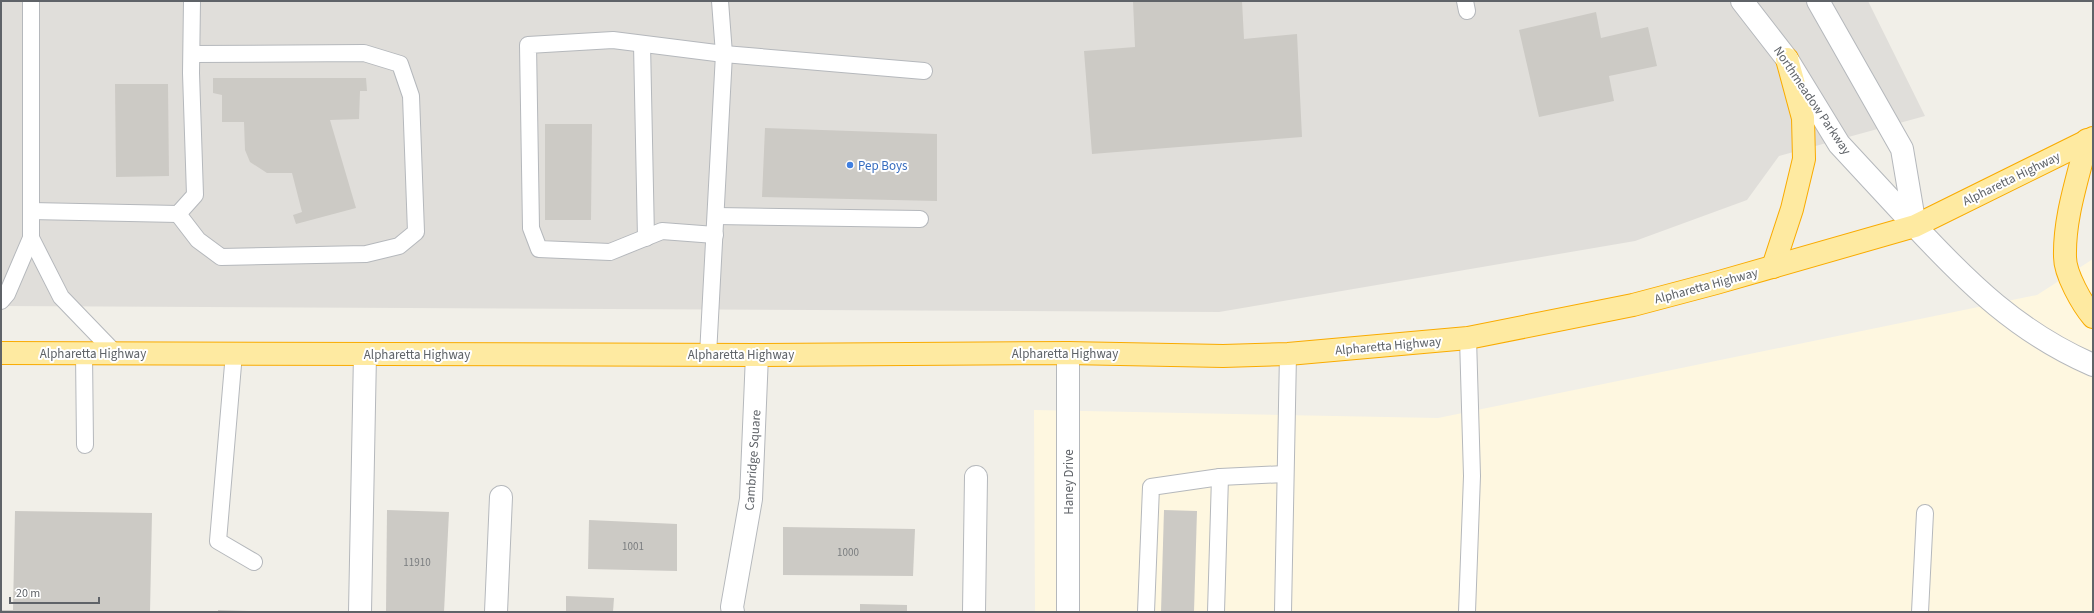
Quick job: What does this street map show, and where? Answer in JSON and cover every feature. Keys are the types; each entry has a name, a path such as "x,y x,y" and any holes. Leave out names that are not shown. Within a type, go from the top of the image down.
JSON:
{"highway":[{"path":"1773,267 1792,209 1804,159 1803,118 1787,60"},
{"path":"2090,139 2068,219 2065,258 2072,283 2086,309 2093,317"},
{"name":"Alpharetta Highway","path":"1,353 757,355 1068,353 1223,356 1288,354 1468,338 1633,305 1915,226 2090,139"}],"street":[{"name":"Northmeadow Parkway","path":"1742,1 1787,60 1839,144 1958,273 2011,318 2065,353 2093,365"},
{"path":"1818,1 1902,149 1915,226"},
{"name":"Haney Drive","path":"1068,353 1068,612"},
{"path":"360,612 365,354"},
{"name":"Cambridge Square","path":"733,612 732,607 751,499 757,355"},
{"path":"974,612 976,477"},
{"path":"496,612 501,497"}],"lane":[{"path":"1,301 7,294 31,238 31,1"},
{"path":"31,211 178,214 195,195 192,1"},
{"path":"708,354 724,54 720,1"},
{"path":"715,235 662,231 610,252 539,249 531,228 528,45 613,40 724,54 924,71"},
{"path":"642,44 646,238"},
{"path":"178,214 198,240 221,257 366,254 399,246 416,232 411,96 400,64 364,53 192,54"},
{"path":"716,216 920,219"},
{"path":"31,238 61,297 115,353"},
{"path":"1467,612 1472,476 1468,338"},
{"path":"84,353 85,445"},
{"path":"234,353 218,542 254,562"},
{"path":"1283,612 1288,354"},
{"path":"1146,612 1151,487 1220,477 1286,474"},
{"path":"1216,612 1220,477"},
{"path":"1920,612 1925,513"}],"shaded area":[{"path":"1,1 1868,1 1925,116 1779,156 1747,200 1635,241 1219,312 1,306"},
{"path":"2093,259 2093,612 1035,612 1034,410 1438,418 2037,295"}],"building":[{"path":"1133,1 1242,1 1244,39 1297,34 1302,137 1092,154 1084,51 1135,47"},
{"path":"1596,12 1601,38 1648,27 1657,66 1609,76 1614,101 1539,117 1519,30"},
{"path":"213,78 366,78 367,91 360,91 359,119 330,120 356,208 296,224 293,215 302,212 292,173 267,173 250,162 245,150 244,122 222,122 222,95 213,93"},
{"path":"115,84 168,84 169,176 116,177"},
{"path":"545,124 592,124 591,220 545,220"},
{"name":"Pep Boys","path":"765,128 937,134 937,201 762,197"},
{"path":"387,510 449,512 444,612 386,612"},
{"path":"1164,510 1197,511 1194,612 1161,612"},
{"path":"15,511 152,513 150,612 1,612 1,610 13,610"},
{"path":"589,520 677,524 677,571 588,569"},
{"path":"783,527 915,529 913,576 783,575"},
{"path":"566,596 614,598 613,612 566,612"},
{"path":"860,604 907,605 907,612 860,612"},
{"path":"218,610 248,611 248,612 218,612"}],"place":[{"name":"Pep Boys","path":"850,165"}]}
